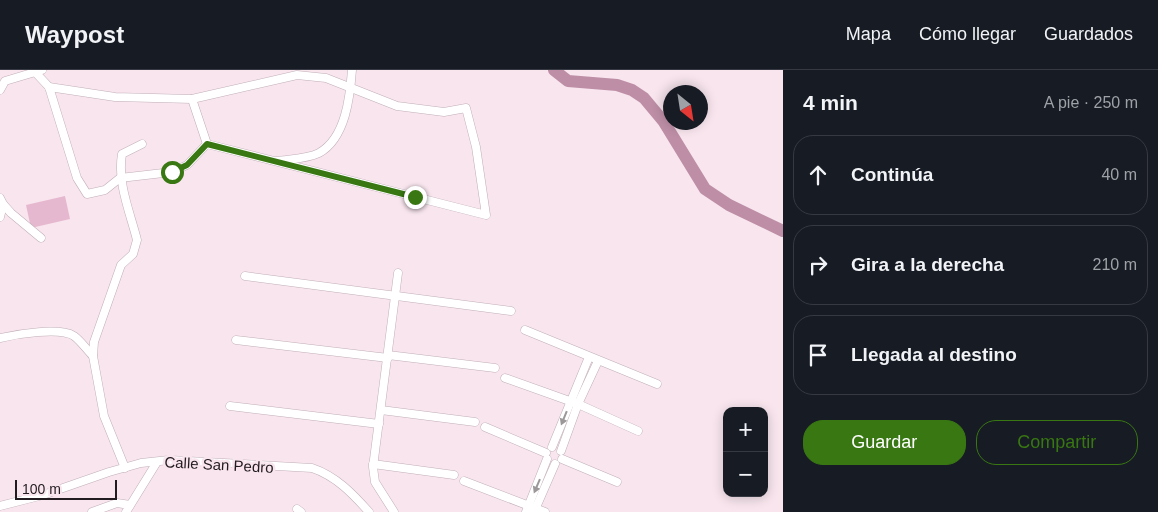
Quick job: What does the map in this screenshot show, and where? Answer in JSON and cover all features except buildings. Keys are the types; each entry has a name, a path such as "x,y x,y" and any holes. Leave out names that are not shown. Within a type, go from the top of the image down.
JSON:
{"street":[{"path":"271,161 319,153 335,136 348,110 352,70"},
{"path":"0,90 5,80 38,71 49,87 77,178 88,194 104,190 120,178 172,172 187,165 207,144"},
{"path":"49,87 115,97 192,99 297,75 326,78 397,106 412,109 444,112 466,108 476,146 486,216 207,144"},
{"path":"192,99 207,144"},
{"path":"126,468 104,416 93,356 94,342 121,265 136,247 137,240 120,178 122,154 142,144"},
{"path":"0,217 1,201"},
{"path":"1,201 11,213 41,238"},
{"path":"394,512 375,482 373,464 398,273"},
{"path":"245,276 511,311"},
{"path":"525,330 657,384"},
{"path":"0,338 64,332 74,336 93,356"},
{"path":"236,340 495,368"},
{"path":"531,509 559,458 589,357"},
{"path":"531,509 548,453 598,361"},
{"path":"506,378 574,403 638,431"},
{"path":"230,406 379,424"},
{"path":"381,410 475,422"},
{"path":"485,426 617,482"},
{"path":"548,453 559,458"},
{"name":"Calle San Pedro","path":"0,506 43,495 126,468 169,460 312,468 322,472 347,489 370,512"},
{"path":"92,512 117,503 128,508 157,462"},
{"path":"373,464 454,475"},
{"path":"464,481 531,509 545,512"}],"shaded area":[{"path":"65,196 70,219 31,228 26,205"}],"waterway":[{"path":"554,70 568,81 617,85 632,90 644,98 664,122 705,189 729,205 783,231"}],"route":[{"path":"172,172 187,165 207,144 415,197"}]}
